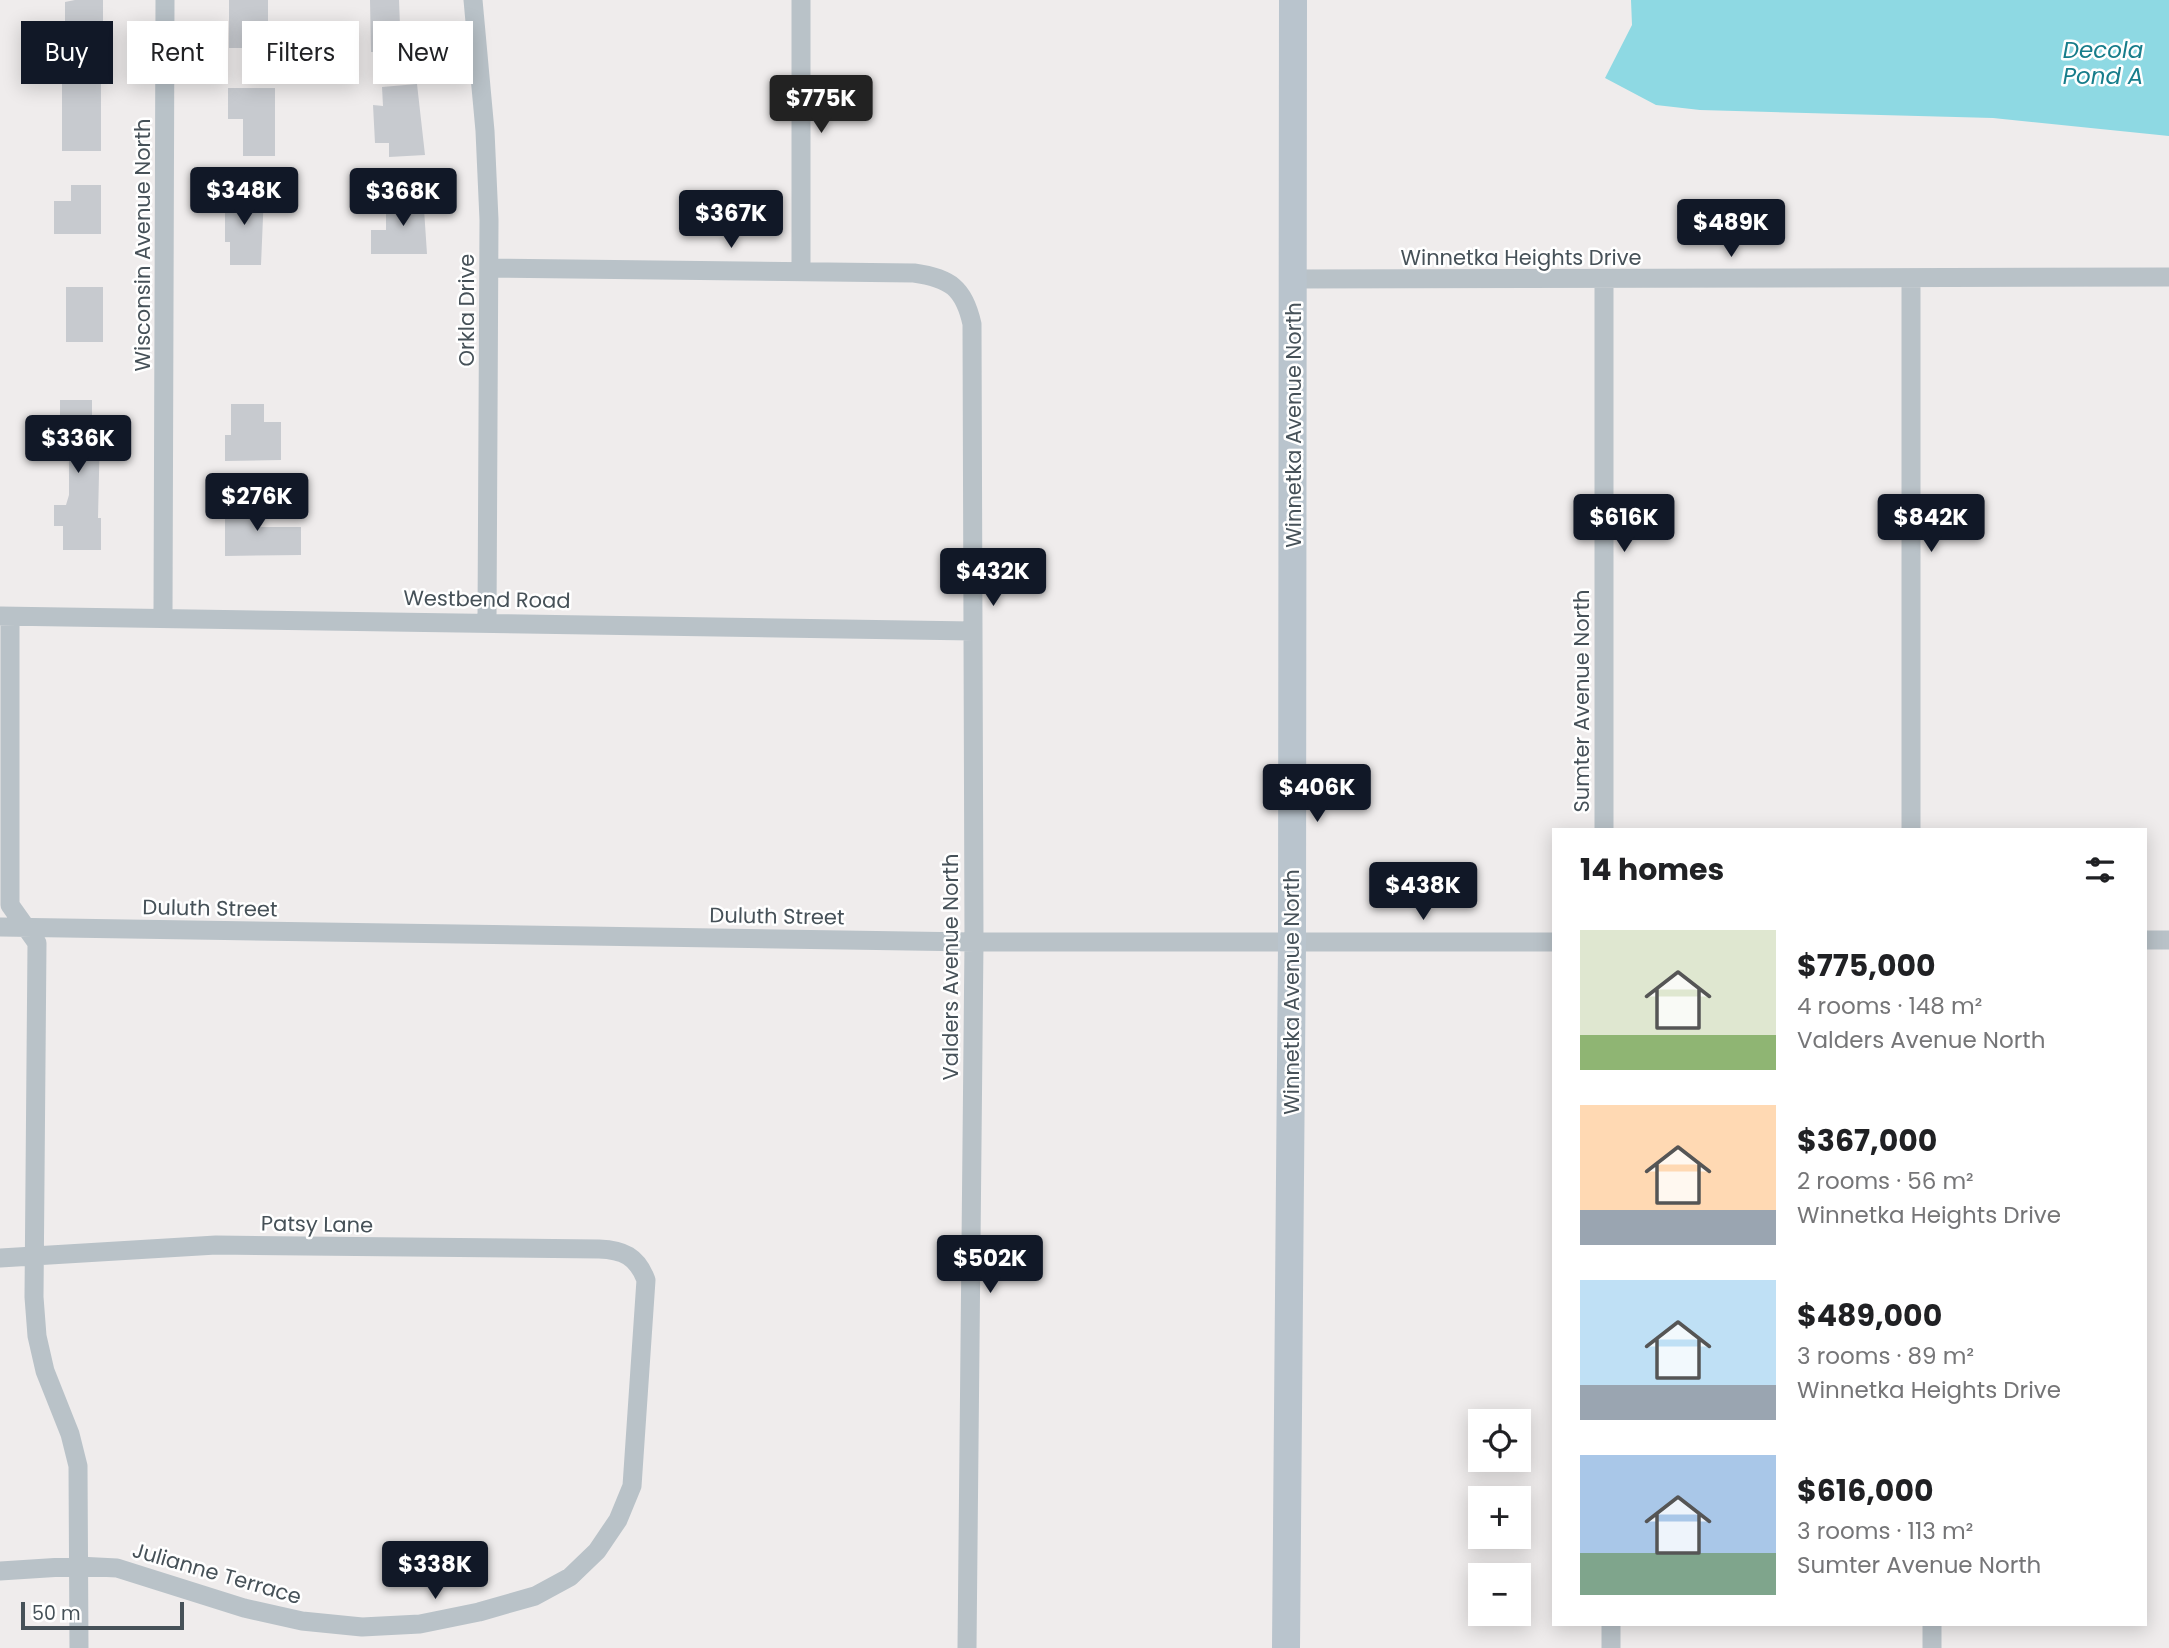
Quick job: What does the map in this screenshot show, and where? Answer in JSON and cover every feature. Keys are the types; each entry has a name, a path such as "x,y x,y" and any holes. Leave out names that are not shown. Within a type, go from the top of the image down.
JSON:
{"main road":[{"name":"Winnetka Avenue North","path":"1286,1648 1292,943 1293,0"}],"street":[{"name":"Wisconsin Avenue North","path":"163,616 165,0"},
{"name":"Orkla Drive","path":"473,0 485,131 489,268 487,622"},
{"path":"489,268 801,271 801,0"},
{"name":"Valders Avenue North","path":"801,271 914,273 938,276 958,289 968,303 972,324 974,942 967,1648"},
{"name":"Winnetka Heights Drive","path":"1293,279 2169,277"},
{"name":"Sumter Avenue North","path":"1604,279 1604,828"},
{"path":"1911,279 1911,828"},
{"name":"Westbend Road","path":"5,617 163,616 973,631"},
{"path":"5,617 10,905 37,943 34,1255 37,1336 45,1371 70,1434 78,1466 79,1648"},
{"name":"Duluth Street","path":"0,928 974,942 1552,942"},
{"path":"2147,940 2169,940"},
{"name":"Patsy Lane","path":"0,1258 216,1245 599,1249 616,1250 632,1256"},
{"name":"Julianne Terrace","path":"0,1571 78,1566 117,1568 244,1608 302,1621 362,1627 420,1624 479,1612 535,1596 570,1577 604,1541 618,1520 632,1486 646,1280 632,1256"},
{"path":"1611,1626 1611,1648"},
{"path":"1932,1626 1932,1648"}],"water":[{"name":"Decola Pond A","path":"1631,0 2169,0 2169,136 1993,118 1700,110 1656,105 1605,78 1632,25"}],"building":[{"path":"103,0 103,21 65,21 65,2"},
{"path":"229,0 268,0 268,21 242,21 242,48 229,48"},
{"path":"370,0 399,0 400,21 373,21 371,52"},
{"path":"62,84 101,84 101,151 62,151"},
{"path":"417,84 425,155 389,157 389,143 375,143 373,105 383,106 382,87"},
{"path":"228,88 275,88 275,156 243,156 243,119 228,119"},
{"path":"71,185 101,185 101,234 54,234 54,201 71,201"},
{"path":"225,193 264,193 261,265 230,265 230,242 225,242"},
{"path":"392,194 423,194 427,254 371,254 371,230 386,230 386,214 392,214"},
{"path":"66,287 103,287 103,342 66,342"},
{"path":"60,400 92,400 92,431 100,431 98,518 101,518 101,550 63,550 63,526 54,526 54,505 66,505 69,495 69,455 43,455 43,426 60,426"},
{"path":"231,404 264,404 264,422 281,422 281,460 225,461 225,435 231,435"},
{"path":"225,500 257,500 257,527 301,527 301,555 225,556"}]}
